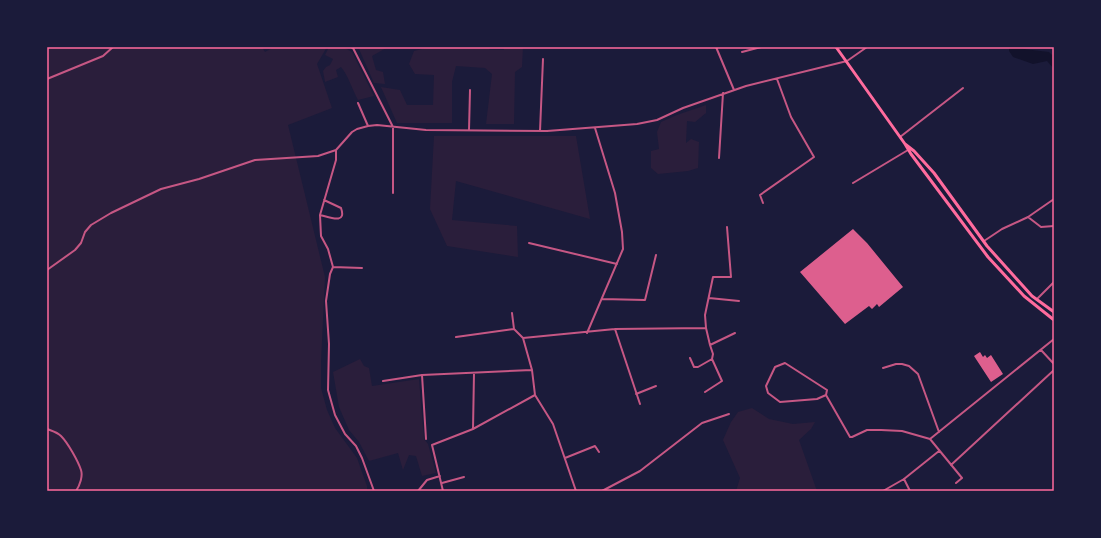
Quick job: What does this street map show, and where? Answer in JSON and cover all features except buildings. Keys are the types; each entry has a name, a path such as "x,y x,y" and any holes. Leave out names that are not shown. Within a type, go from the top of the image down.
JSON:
{"main road":[{"path":"836,47 908,150 988,257 1024,296 1054,320"},
{"path":"905,144 914,151 934,173 984,241 1032,296 1054,312"}],"street":[{"path":"47,79 103,56 113,47"},
{"path":"351,47 353,48 393,128 393,193"},
{"path":"716,47 734,90"},
{"path":"742,52 761,47"},
{"path":"47,270 75,250 81,243 84,232 91,225 111,213 161,189 199,179 255,160 318,156 336,150 352,132 368,126 377,125 393,128 426,130 540,131 637,124 656,120 682,108 723,93 847,61 867,47"},
{"path":"540,131 543,59"},
{"path":"763,203 760,195 814,157 791,117 777,79"},
{"path":"900,137 963,88"},
{"path":"469,130 470,90"},
{"path":"719,158 723,93"},
{"path":"358,103 368,126"},
{"path":"587,333 623,249 622,232 615,193 595,128"},
{"path":"336,150 336,160 320,215 321,236 328,249 333,266 330,274 326,300 329,344 328,390 335,415 345,434 356,446 374,491"},
{"path":"853,183 908,150"},
{"path":"984,241 1002,229 1028,216 1054,199"},
{"path":"320,215 336,219 342,216 343,212 341,208 324,200"},
{"path":"1028,216 1040,227 1054,226"},
{"path":"705,392 722,381 712,359 713,354 706,328 705,315 713,277 731,277 727,227"},
{"path":"529,243 617,264"},
{"path":"602,299 645,300 656,256"},
{"path":"333,266 362,268"},
{"path":"1037,299 1054,282"},
{"path":"709,298 739,301"},
{"path":"512,313 514,329 523,338 532,370 535,395 553,424 576,491"},
{"path":"523,338 587,333 615,329 706,328"},
{"path":"456,336 514,329"},
{"path":"615,329 640,404"},
{"path":"710,345 735,333"},
{"path":"930,439 1054,339"},
{"path":"1041,350 1054,364"},
{"path":"690,358 694,367 698,367 712,359"},
{"path":"826,395 817,399 780,402 768,393 766,386 775,366 785,363 827,390 826,395 850,437 867,430 882,430 902,431 930,439 962,478 956,483"},
{"path":"883,368 896,364 902,364 909,366 918,374 939,432"},
{"path":"383,381 422,375 532,370"},
{"path":"951,465 1054,370"},
{"path":"473,429 474,373"},
{"path":"422,375 426,439"},
{"path":"636,394 656,386"},
{"path":"443,491 432,444 473,429 535,395"},
{"path":"602,491 640,471 702,423 729,414"},
{"path":"47,429 62,437 82,471 81,482 76,491"},
{"path":"565,458 595,446 599,452"},
{"path":"883,491 904,479 939,450"},
{"path":"418,491 427,480 440,476"},
{"path":"442,482 464,477"},
{"path":"904,479 910,491"}],"shaded area":[{"path":"47,47 262,47 265,52 274,47 327,47 317,64 332,108 288,125 325,277 321,388 327,410 335,428 357,458 367,486 367,491 47,491"},
{"path":"329,47 343,47 352,52 374,96 358,100 341,67 336,70 338,77 325,82 323,71 330,65 333,59 325,55"},
{"path":"361,47 388,47 372,56 376,70 383,72 385,84 374,83 359,49"},
{"path":"430,47 488,47 490,50 504,50 503,47 523,47 522,67 515,72 514,124 486,124 492,74 485,68 456,66 452,82 452,123 397,123 381,87 400,90 407,105 433,105 434,75 415,74 409,64 414,51"},
{"path":"1009,47 1021,47 1024,49 1049,52 1052,55 1054,52 1054,69 1047,61 1033,64 1013,57 1009,51"},
{"path":"706,105 706,113 695,122 687,121 686,143 691,139 699,142 698,168 688,171 658,174 651,168 651,151 659,149 657,132 661,122"},
{"path":"434,136 576,136 590,219 456,181 452,220 517,226 518,257 447,246 430,209"},
{"path":"360,359 364,366 369,368 372,386 419,379 424,439 428,444 436,473 422,476 416,456 409,455 403,470 398,453 369,461 359,442 349,430 339,407 333,372"},
{"path":"752,408 769,419 793,424 815,422 811,429 799,440 817,491 736,491 740,478 723,440 731,422 738,412"}]}
